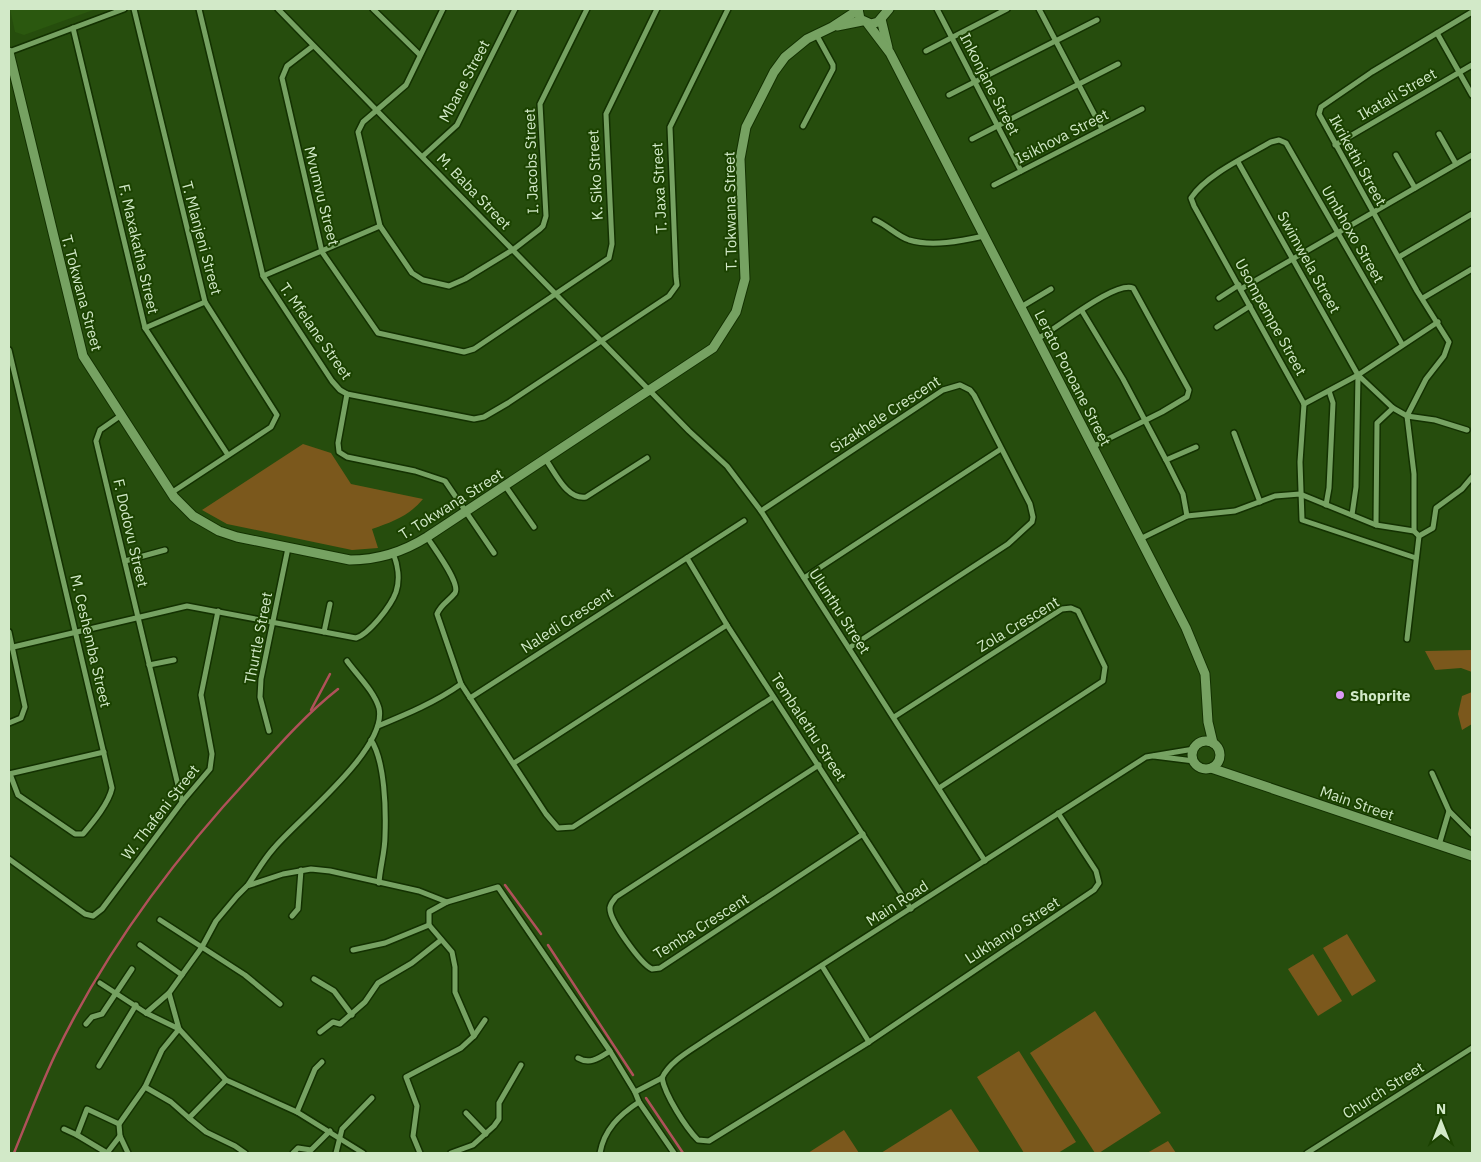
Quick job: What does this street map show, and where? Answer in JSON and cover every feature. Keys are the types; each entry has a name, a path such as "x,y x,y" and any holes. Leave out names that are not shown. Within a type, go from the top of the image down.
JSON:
{"street":[{"path":"9,52 124,9"},
{"name":"T. Mlanjeni Street","path":"134,9 204,302 277,415 271,427 171,493"},
{"name":"T. Mfelane Street","path":"199,9 263,276 336,386 347,394 480,418 508,403 602,340"},
{"name":"M. Baba Street","path":"278,9 651,391"},
{"path":"373,9 420,56"},
{"path":"443,9 406,85 360,125 358,132 380,226 412,273 423,280 449,286 466,280 514,249"},
{"name":"Mbane Street","path":"423,156 457,125 515,9"},
{"name":"I. Jacobs Street","path":"514,249 543,226 546,221 540,104 587,9"},
{"name":"K. Siko Street","path":"558,294 605,263 612,253 606,114 658,9"},
{"name":"T. Jaxa Street","path":"602,340 669,296 676,285 670,127 728,9"},
{"name":"Lerato Ponoane Street","path":"858,9 865,23 890,53 1200,659 1206,681 1208,722 1213,743"},
{"name":"T. Tokwana Street","path":"9,52 80,349 120,416 171,493 193,516 219,531 288,548 350,560 366,560 393,553 427,537 651,391 713,348 736,312 746,266 740,176 742,142 746,127 774,72 795,48 858,9"},
{"name":"Inkonjane Street","path":"937,9 1021,171"},
{"path":"926,51 1007,9"},
{"path":"1039,9 1102,129"},
{"path":"1472,12 1437,33 1472,94"},
{"name":"Lerato Ponoane Street","path":"884,13 890,53"},
{"name":"T. Tokwana Street","path":"832,26 875,24 884,13"},
{"path":"949,96 1097,20"},
{"name":"F. Maxakatha Street","path":"73,28 145,328 228,455"},
{"name":"Ikrikethi Street","path":"1407,416 1426,378 1444,356 1450,342 1373,212 1322,123 1319,114 1321,107 1372,72 1437,33"},
{"path":"803,126 833,69 833,65 816,34"},
{"name":"Mvumvu Street","path":"313,46 287,66 282,78 322,252 378,333 458,351 474,349 558,294"},
{"path":"972,139 1118,64"},
{"name":"Ikatali Street","path":"1335,145 1472,65"},
{"name":"Isikhova Street","path":"994,185 1142,109"},
{"path":"1439,134 1456,164"},
{"name":"Usompempe Street","path":"1279,140 1271,142 1238,162 1196,190 1192,198 1194,206 1304,404"},
{"name":"Umbhoxo Street","path":"1279,140 1286,142 1402,344"},
{"path":"1396,155 1415,188"},
{"path":"1219,298 1294,259 1472,155"},
{"name":"Swimwela Street","path":"1238,162 1358,375"},
{"path":"1399,257 1472,214"},
{"path":"875,220 908,240 920,242 951,241 984,236"},
{"path":"263,276 380,226"},
{"path":"1423,298 1472,269"},
{"path":"1037,338 1082,312 1108,293 1128,286 1133,288 1147,312 1189,393 1173,406 1092,447"},
{"path":"1021,307 1051,289"},
{"path":"145,328 204,302"},
{"path":"1217,327 1250,306"},
{"path":"1082,312 1119,373 1166,460 1183,494 1187,516"},
{"path":"1416,558 1303,521 1300,494 1304,404 1358,375 1402,344 1438,322"},
{"name":"M. Ceshemba Street","path":"9,350 112,784 111,792 88,828 79,835 70,833 18,795 10,774"},
{"path":"1358,375 1393,408 1407,416 1435,420 1467,430"},
{"path":"1352,515 1356,487 1358,375"},
{"name":"Sizakhele Crescent","path":"761,511 943,390 956,385 967,388 974,396 1032,510 1034,517 1030,527 1008,544 849,648"},
{"name":"Ulunthu Street","path":"651,391 727,466 761,511 985,861"},
{"path":"1326,505 1329,488 1333,403 1329,391"},
{"path":"347,394 338,443 339,452 347,457 441,478 453,489 494,553"},
{"path":"1376,524 1377,423 1393,408"},
{"name":"F. Dodovu Street","path":"120,416 100,430 96,441 182,802"},
{"path":"1407,416 1414,474 1414,531"},
{"path":"1234,434 1260,502"},
{"path":"1166,460 1196,447"},
{"path":"804,578 1001,449"},
{"path":"546,460 571,495 578,498 586,497 647,458"},
{"path":"1419,536 1432,528 1439,505 1462,490 1472,477"},
{"path":"506,486 534,527"},
{"path":"1140,539 1187,516 1230,512 1275,496 1300,494 1376,524 1414,531 1419,536"},
{"name":"Naledi Crescent","path":"470,698 744,521"},
{"path":"1407,639 1419,536"},
{"path":"427,537 457,587 455,593 441,605 437,614 461,684 552,822 558,828 573,827 773,697"},
{"name":"Thurtle Street","path":"269,731 260,697 260,689 288,548"},
{"path":"125,561 166,550"},
{"path":"11,647 187,606 356,638 366,635 396,593 397,568 393,553"},
{"name":"Tembalethu Street","path":"687,558 727,625 911,909"},
{"path":"324,632 330,604"},
{"name":"Zola Crescent","path":"894,717 1062,609 1071,608 1078,611 1105,667 1103,682 938,788"},
{"name":"W. Thafeni Street","path":"9,859 85,914 93,916 102,909 211,765 212,754 201,695 218,611"},
{"path":"514,764 727,625"},
{"path":"9,632 25,707 21,718 9,723"},
{"path":"149,665 174,660"},
{"path":"146,1013 169,993 202,947 226,907 247,886 272,849 355,765 378,726 378,708 375,700 347,661"},
{"path":"378,726 428,704 461,684"},
{"name":"Lerato Ponoane Street","path":"1196,746 1208,722"},
{"path":"370,740 377,750 383,783 386,837 379,882"},
{"path":"1151,755 1194,761 1203,768 1211,768 1220,758 1219,749 1213,743 1196,746 1194,761"},
{"name":"Main Road","path":"635,1092 662,1078 665,1072 679,1060 710,1038 1151,755 1196,746"},
{"path":"10,774 104,752"},
{"name":"Main Street","path":"1220,758 1234,774"},
{"name":"Temba Crescent","path":"818,765 616,898 610,905 610,910 619,929 644,964 652,970 660,968 863,834"},
{"name":"Main Street","path":"1211,768 1234,774 1472,856"},
{"path":"1432,772 1449,811 1472,834"},
{"path":"1439,845 1449,811"},
{"name":"Lukhanyo Street","path":"662,1078 665,1088 691,1132 698,1140 709,1141 869,1042 1094,890 1099,882 1096,871 1058,813"},
{"path":"247,886 301,870 330,871 420,891 447,902"},
{"path":"292,916 298,909 301,870"},
{"path":"474,1036 455,992 455,967 452,952 429,925 429,912 447,902 498,887 610,1051 639,1102 674,1153"},
{"path":"160,920 269,992 280,1004"},
{"path":"352,950 385,943 429,925"},
{"path":"320,1032 333,1022 340,1024 365,1002 378,983 412,963 441,940"},
{"path":"140,945 182,975"},
{"path":"822,966 869,1042"},
{"path":"86,1024 92,1017 102,1014 132,969"},
{"path":"314,979 334,991 352,1014"},
{"path":"100,983 146,1013 179,1029 226,1080 297,1112 363,1153"},
{"path":"169,993 179,1029"},
{"path":"98,1066 136,1006"},
{"path":"420,1153 413,1136 417,1106 406,1077 461,1048 474,1036 485,1020"},
{"path":"128,1153 120,1136 119,1124 145,1086 155,1062 179,1029"},
{"name":"Church Street","path":"1306,1153 1472,1048"},
{"path":"578,1058 584,1062 593,1061 610,1051"},
{"path":"297,1112 315,1069 322,1062"},
{"path":"451,1153 473,1145 499,1119 499,1103 521,1065"},
{"path":"189,1118 226,1080"},
{"path":"145,1086 171,1102 206,1132 245,1153"},
{"path":"336,1153 339,1137 348,1122 372,1098"},
{"path":"600,1153 602,1142 610,1126 639,1102"},
{"path":"77,1135 87,1109 119,1124"},
{"path":"466,1113 486,1134"},
{"path":"64,1129 107,1153 120,1136"},
{"path":"293,1153 300,1148 311,1150 330,1131"}],"shaded area":[{"path":"10,9 96,9 24,35 15,32"},
{"path":"303,444 331,453 351,484 423,499 406,514 372,529 378,548 352,550 227,524 202,510"},
{"path":"1472,650 1472,672 1461,668 1435,670 1425,651"},
{"path":"1472,692 1472,724 1462,730 1458,714 1462,696"},
{"path":"1347,934 1376,981 1352,996 1323,948"},
{"path":"1313,954 1342,1001 1318,1016 1288,969"},
{"path":"1095,1011 1161,1113 1099,1153 1095,1153 1030,1053"},
{"path":"1019,1051 1076,1142 1058,1153 1024,1153 977,1077"},
{"path":"951,1109 980,1153 881,1153"},
{"path":"844,1130 859,1153 808,1153"},
{"path":"1168,1141 1176,1153 1147,1153"}],"waterway":[{"path":"311,710 330,674"},
{"path":"14,1153 49,1067 74,1017 95,980 142,909 194,841 222,809 292,731 338,689"},
{"path":"505,885 541,934"},
{"path":"548,945 633,1075"},
{"path":"646,1098 683,1153"}],"place":[{"name":"Shoprite","path":"1340,695"}]}
